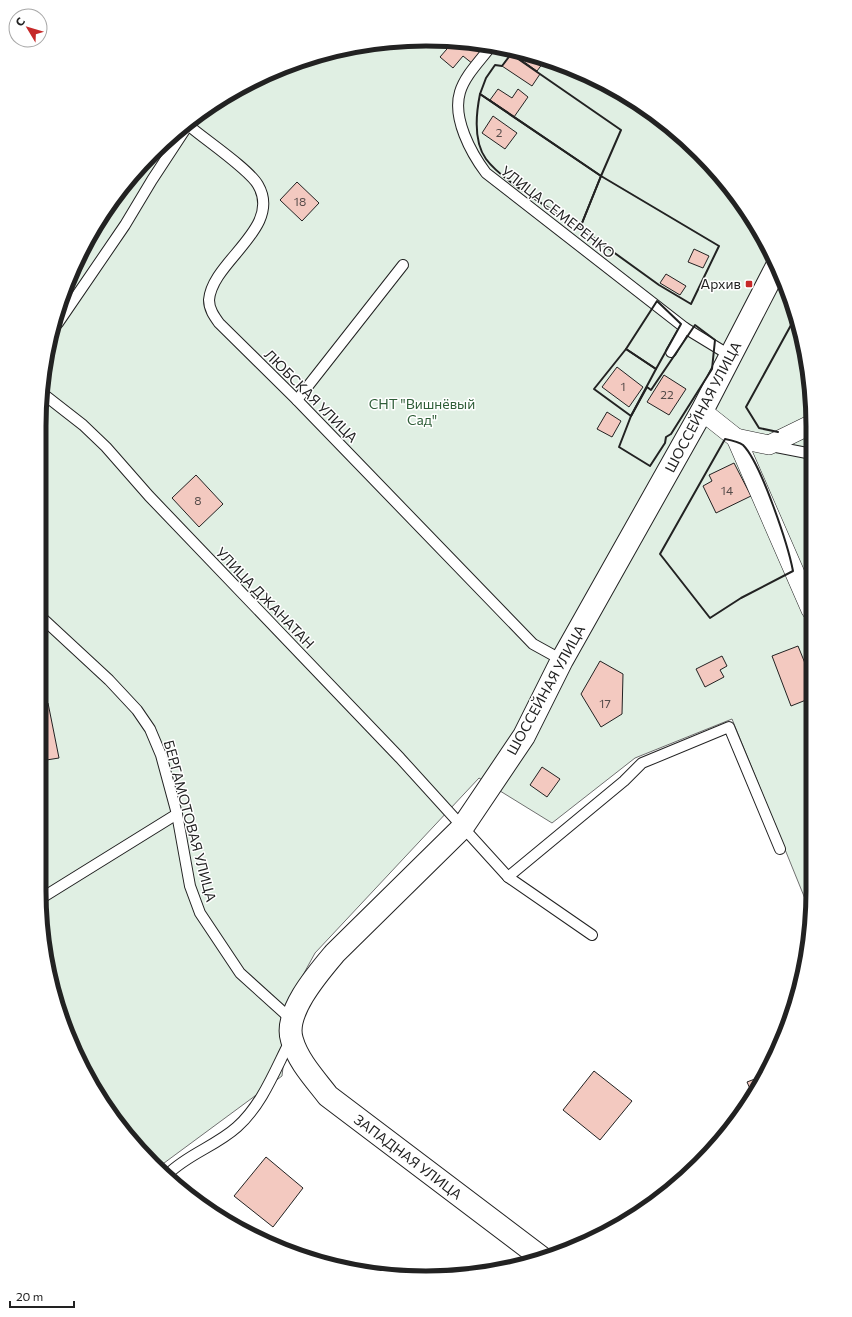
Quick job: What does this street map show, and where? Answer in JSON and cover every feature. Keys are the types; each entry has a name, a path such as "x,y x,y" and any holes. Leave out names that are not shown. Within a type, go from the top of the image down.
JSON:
{"street":[{"name":"ШОССЕЙНАЯ УЛИЦА","path":"291,1029 317,974 335,953 462,828 524,736 562,660 702,411 774,274"},
{"path":"702,411 736,438 769,445 806,427"},
{"path":"736,438 806,599"},
{"name":"ЗАПАДНАЯ УЛИЦА","path":"291,1029 304,1065 328,1096 537,1254"}],"lane":[{"name":"УЛИЦА СЕМЕРЕНКО","path":"488,51 468,76 460,93 459,108 463,133 476,160 486,173 685,328 731,356"},
{"name":"ЛЮБСКАЯ УЛИЦА","path":"191,128 246,172 258,185 263,199 262,213 251,234 213,286 209,301 212,313 219,323 297,400 533,644 562,660"},
{"path":"62,317 125,225 183,134"},
{"path":"297,400 403,265"},
{"path":"671,352 685,328"},
{"name":"УЛИЦА ДЖАНАТАН","path":"47,397 83,425 106,447 154,502 400,758 508,877 592,935"},
{"path":"769,445 806,453"},
{"name":"БЕРГАМОТОВАЯ УЛИЦА","path":"46,622 109,680 137,710 150,729 161,755 177,814 190,886 200,913 240,972 291,1029"},
{"path":"508,877 624,780 642,763 729,727 780,849"},
{"path":"46,895 177,814"},
{"name":"ШОССЕЙНАЯ УЛИЦА","path":"170,1172 191,1155 225,1136 254,1109 291,1029"}],"green space":[{"name":"СНТ \"Вишнёвый Сад\"","path":"426,46 476,49 500,53 548,66 594,85 637,110 677,140 712,175 742,215 767,258 786,304 799,352 803,376 806,426 806,900 732,719 635,758 552,823 479,778 315,953 291,997 282,1076 162,1165 140,1142 110,1102 85,1059 66,1013 53,965 49,941 46,891 46,426 49,376 53,352 66,304 75,281 85,258 110,215 140,175 157,157 175,140 215,110 258,85 281,75 304,66 352,53 376,49"}],"building":[{"path":"449,47 485,50 473,64 463,56 453,68 440,57"},
{"path":"510,55 515,57 540,74 532,86 502,66"},
{"path":"518,58 542,64 537,71"},
{"path":"498,89 512,98 518,89 528,97 514,117 490,100"},
{"path":"493,116 517,133 505,149 482,133"},
{"path":"297,182 319,203 302,221 280,200"},
{"path":"694,249 709,256 703,268 688,262"},
{"path":"666,274 686,286 680,295 660,283"},
{"path":"617,367 643,387 629,407 602,387"},
{"path":"664,375 686,389 669,415 647,402"},
{"path":"607,412 621,421 612,437 597,429"},
{"path":"734,463 751,496 716,513 703,486 712,481 709,475"},
{"path":"196,475 223,504 199,527 172,498"},
{"path":"798,646 806,666 806,700 791,706 772,656"},
{"path":"722,656 727,666 720,670 724,677 705,687 696,669"},
{"path":"600,661 623,674 622,714 601,727 581,694"},
{"path":"46,703 48,703 59,758 46,760"},
{"path":"542,767 560,779 547,797 530,785"},
{"path":"594,1071 632,1101 600,1140 563,1110"},
{"path":"756,1078 750,1089 747,1082"},
{"path":"266,1157 303,1188 273,1227 234,1196"}],"wall":[{"path":"510,55 502,66 495,65 486,78 480,94 601,176 621,130 515,57"},
{"path":"480,94 601,176 580,228 530,196 504,177 486,159 477,136 477,110 480,94"},
{"path":"601,176 719,246 691,304 659,285 580,228 601,176"},
{"path":"657,301 681,324 656,369 626,349 657,301"},
{"path":"778,432 759,428 746,407 792,324"},
{"path":"695,325 715,340 712,369 671,434 666,437 665,443 650,466 619,447 631,416 647,387 651,390 695,325"},
{"path":"626,349 656,369 631,416 594,389 626,349"},
{"path":"725,439 743,445 758,469 780,524 793,571 741,598 710,618 660,554 725,439"}],"place":[{"name":"Архив","path":"749,284"}]}
